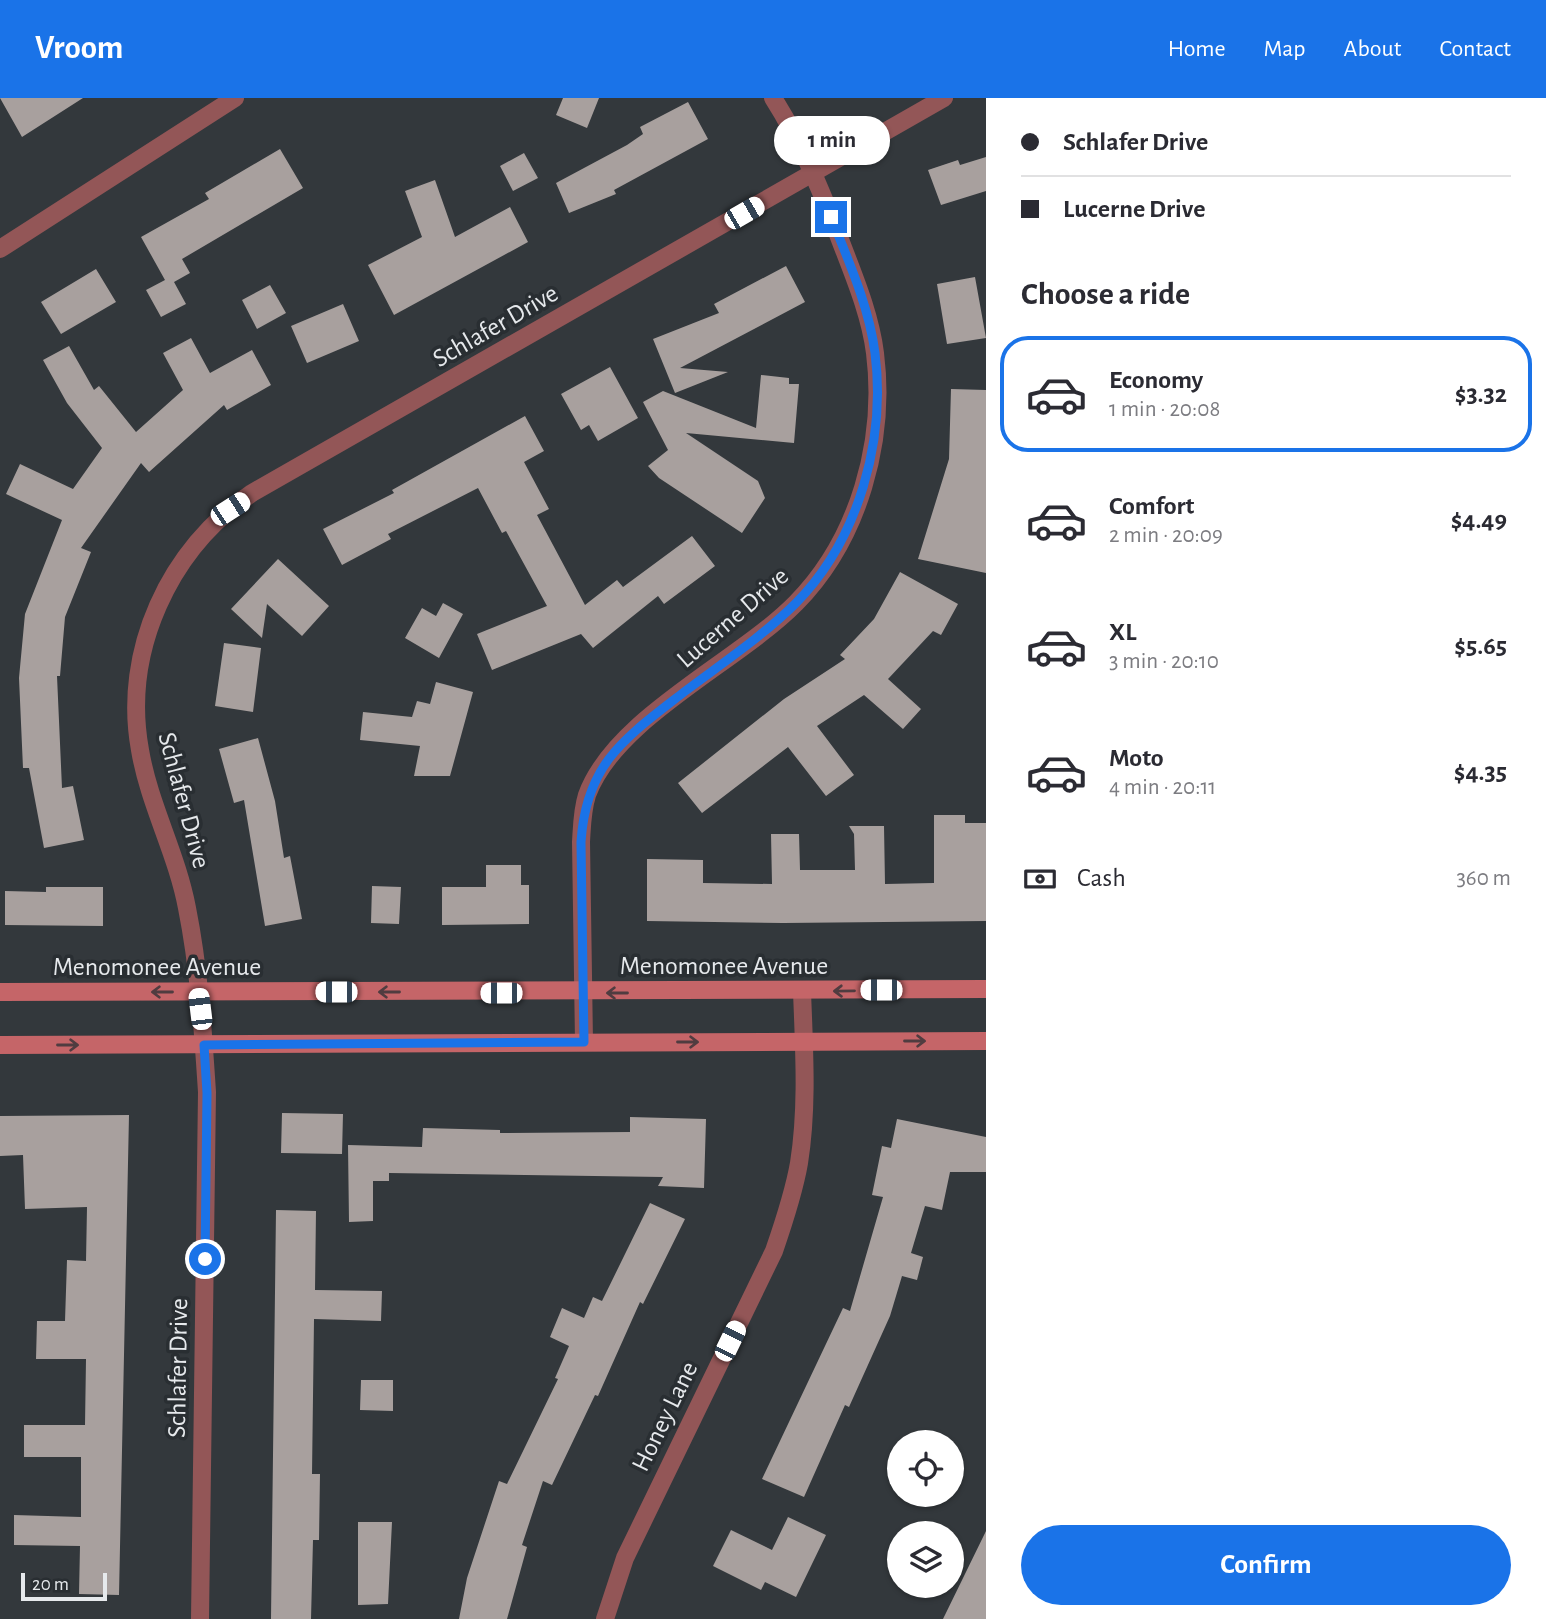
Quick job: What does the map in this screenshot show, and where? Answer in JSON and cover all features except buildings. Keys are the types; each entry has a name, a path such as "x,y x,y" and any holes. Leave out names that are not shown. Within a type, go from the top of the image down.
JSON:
{"street":[{"path":"0,249 235,98"},
{"name":"Lucerne Drive","path":"584,1042 581,842 583,811 596,776 625,740 797,603 834,552 854,512 866,478 877,406 875,352 856,283 814,173 773,98"},
{"name":"Schlafer Drive","path":"200,1619 207,1093 204,1045 187,908 174,856 143,762 137,712 138,672 147,634 162,597 187,553 230,509 253,494 944,98"},
{"name":"Menomonee Avenue","path":"0,992 583,993 986,989"},
{"name":"Honey Lane","path":"605,1619 625,1558 774,1251 798,1164 804,1111 803,991"},
{"path":"0,1045 986,1041"}],"route":[{"path":"205,1259 207,1093 204,1045 584,1042 581,842 583,811 596,776 609,757 650,718 797,603 834,552 854,512 866,478 875,438 878,396 875,352 856,283 831,217"}]}
